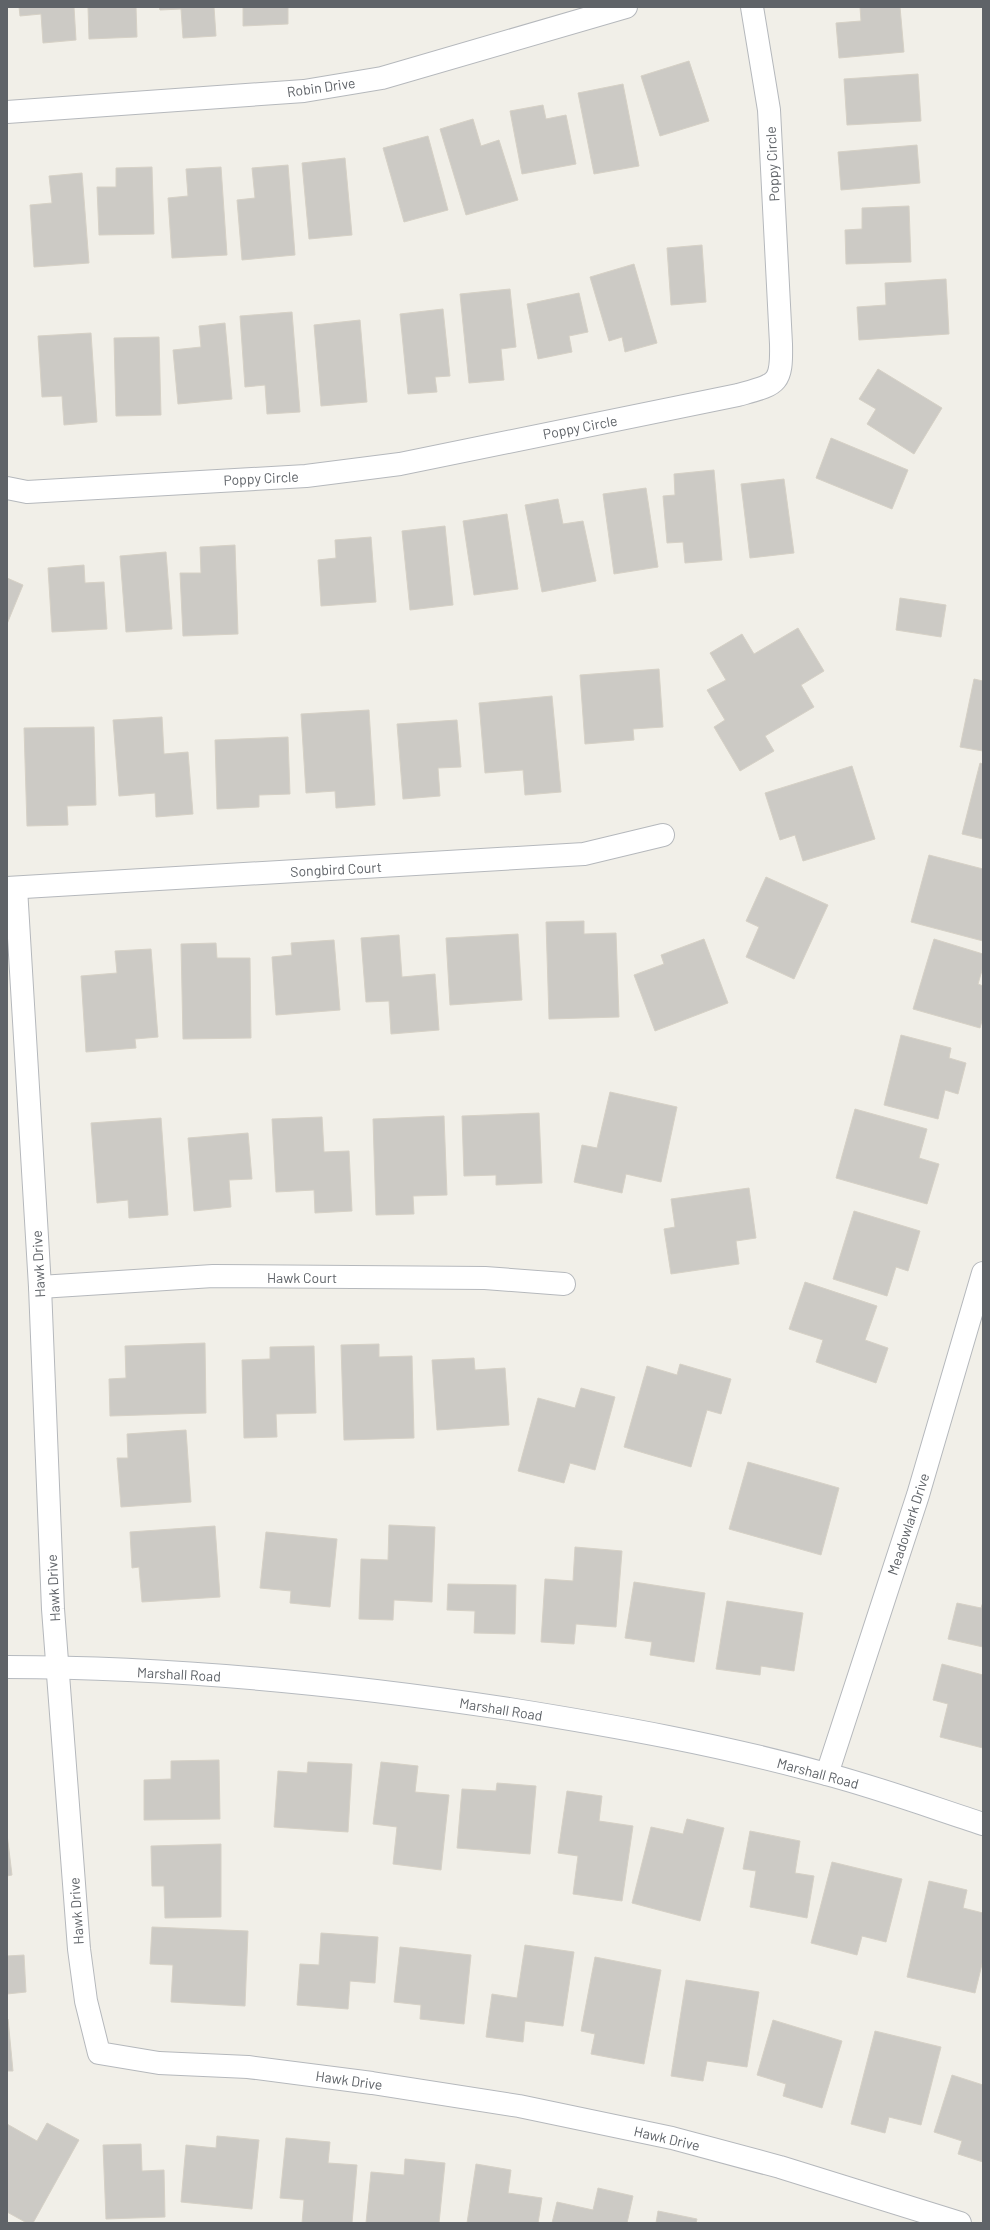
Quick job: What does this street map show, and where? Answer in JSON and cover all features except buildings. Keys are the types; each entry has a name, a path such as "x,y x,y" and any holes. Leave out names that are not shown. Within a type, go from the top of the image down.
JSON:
{"street":[{"name":"Robin Drive","path":"7,112 304,91 382,78 626,7"},
{"name":"Poppy Circle","path":"7,488 27,492 306,476 400,464 738,395 764,388 777,380 782,369 769,110 752,7"},
{"name":"Songbird Court","path":"12,888 584,854 664,835"},
{"name":"Hawk Drive","path":"12,888 40,1287 53,1609 59,1667 79,1949 86,2001 99,2053 159,2062 256,2068 372,2083 519,2106 672,2138 780,2167 960,2223"},
{"name":"Meadowlark Drive","path":"827,1774 918,1495 983,1273"},
{"name":"Hawk Court","path":"40,1287 213,1276 485,1278 564,1284"},
{"name":"Marshall Road","path":"7,1667 59,1667 244,1677 356,1688 470,1703 598,1723 746,1754 827,1774 983,1824"}]}
